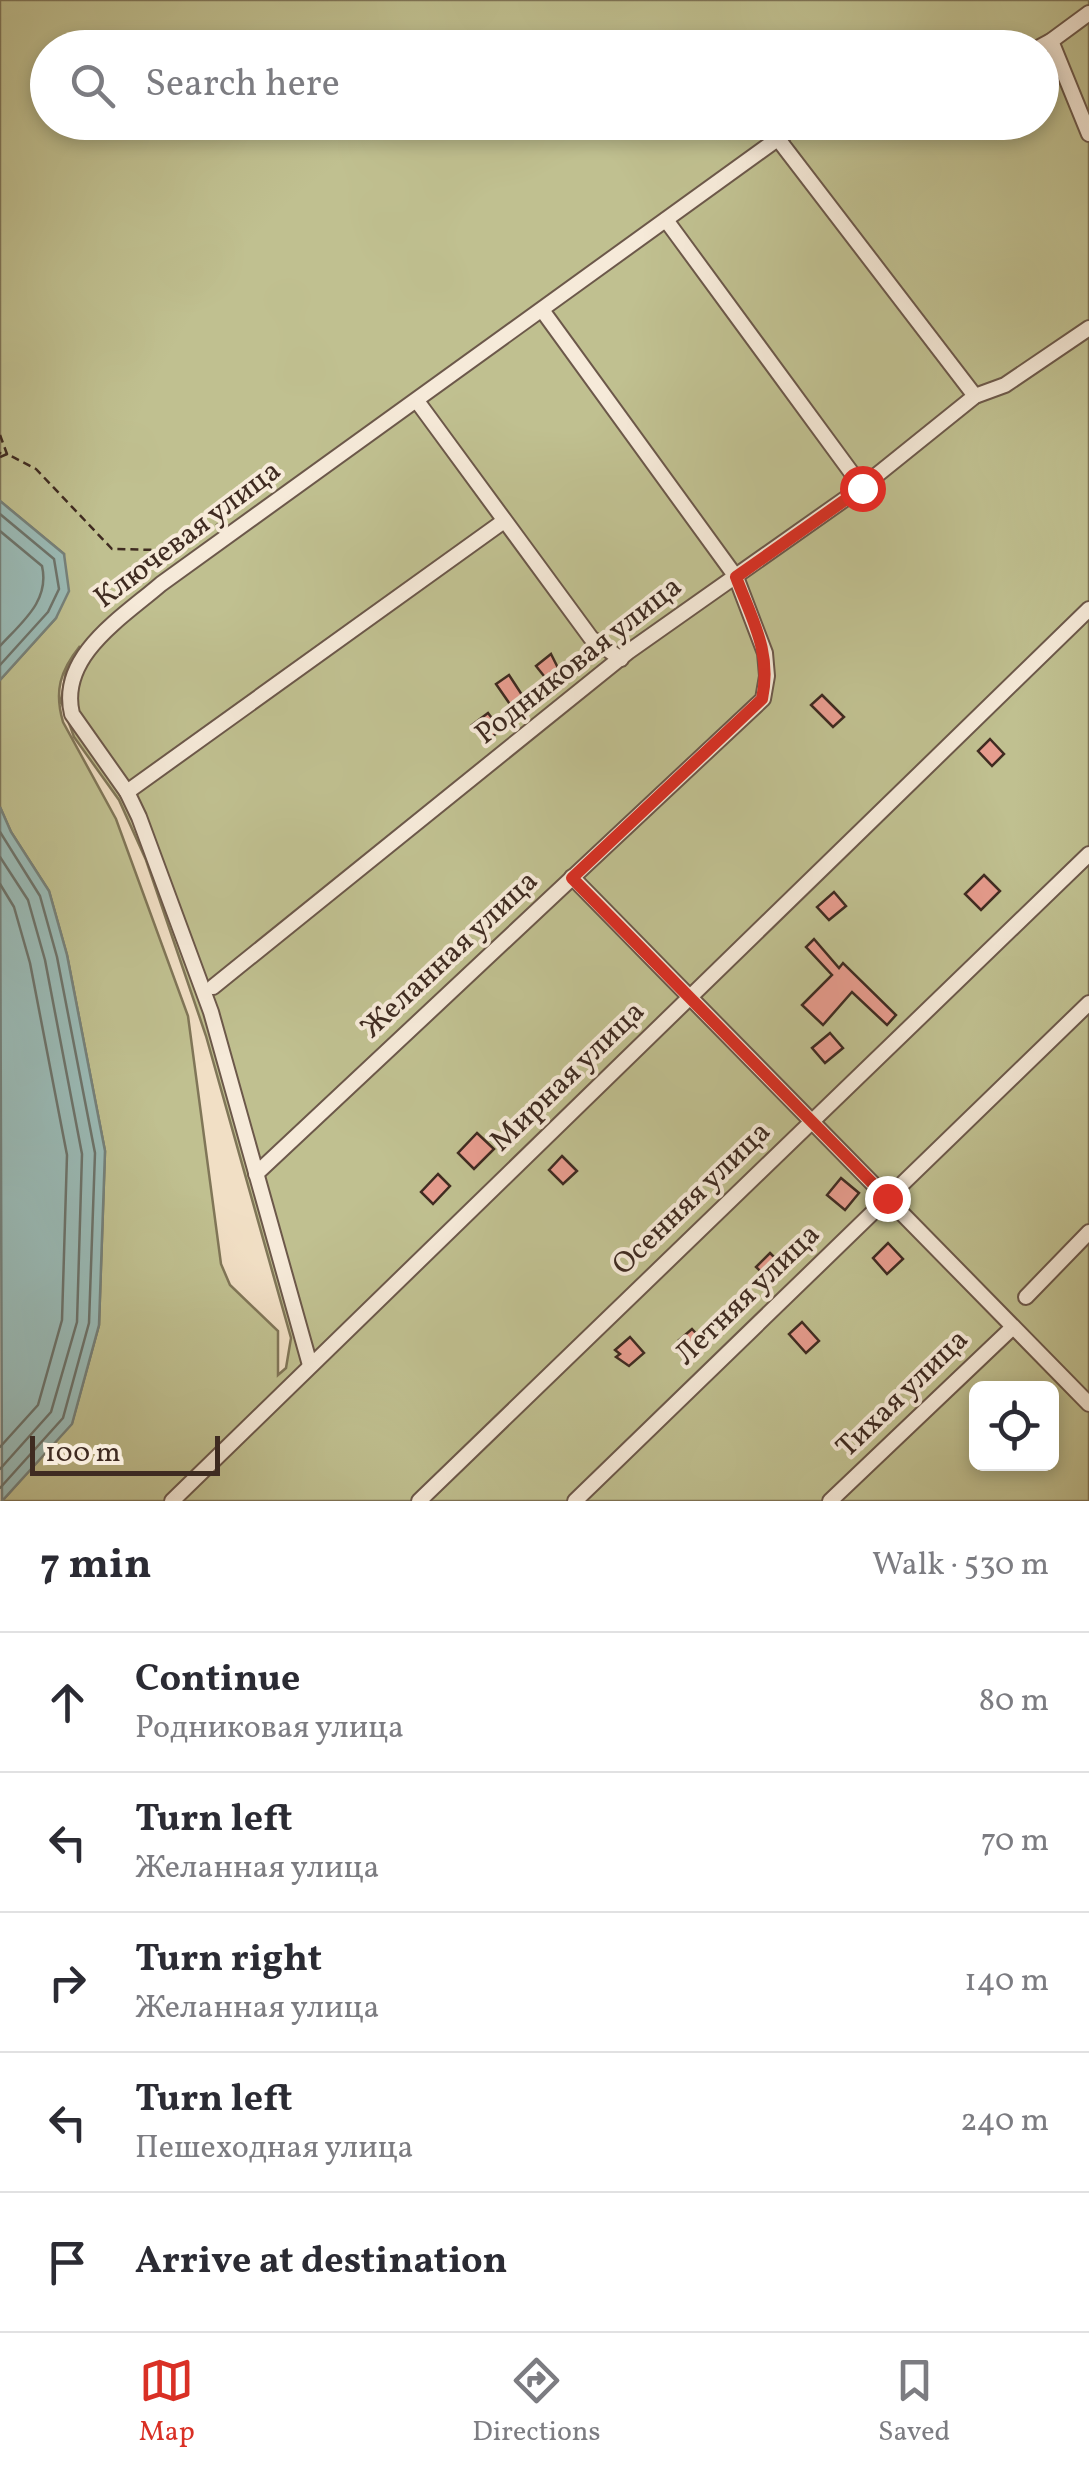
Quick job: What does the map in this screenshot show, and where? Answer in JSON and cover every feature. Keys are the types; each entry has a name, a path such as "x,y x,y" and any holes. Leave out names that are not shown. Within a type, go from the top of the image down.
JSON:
{"street":[{"path":"1059,34 1089,13"},
{"path":"1059,73 1089,134"},
{"name":"Ключевая улица","path":"310,1366 211,1012 154,852 127,792 72,714 68,698 71,679 92,644 161,584 777,140"},
{"path":"779,140 976,396"},
{"path":"666,220 862,488"},
{"name":"Желанная улица","path":"256,1174 762,699 767,676 765,652 736,577 542,310"},
{"name":"Родниковая улица","path":"213,986 621,659 862,488 976,396 1005,385 1089,328"},
{"path":"417,400 591,638 621,659"},
{"path":"127,792 504,520"},
{"name":"Мирная улица","path":"172,1501 1089,610"},
{"name":"Осенняя улица","path":"419,1501 1089,854"},
{"path":"572,878 1089,1404"},
{"name":"Летняя улица","path":"576,1501 1089,1003"},
{"path":"1026,1297 1089,1232"},
{"name":"Тихая улица","path":"830,1501 1013,1326"}],"path":[{"path":"0,436 7,454"},
{"path":"0,455 7,454 36,468 112,549 162,550 228,520"}],"green space":[{"path":"0,0 1089,0 1089,1501 2,1501 72,1423 99,1325 105,1151 67,955 49,891 11,832 0,807 0,680 56,618 64,554 0,501","holes":["80,646 66,672 61,701 74,737 119,800 146,860 206,1036 291,1338 286,1368 278,1375 278,1331 230,1285 221,1264 188,1016 116,819 63,722 59,701 63,673"]}],"water":[{"path":"0,501 64,554 69,591 56,618 0,680"},
{"path":"0,807 11,832 49,891 67,955 105,1151 99,1325 72,1424 2,1501"}],"building":[{"path":"551,654 560,672 548,681 536,666"},
{"path":"509,675 526,701 514,710 496,684"},
{"path":"822,695 844,717 833,727 811,705"},
{"path":"488,713 501,730 485,742 472,725"},
{"path":"990,739 1004,754 992,766 978,751"},
{"path":"984,875 1000,891 981,910 965,894"},
{"path":"834,892 846,906 829,920 817,907"},
{"path":"814,939 839,968 843,963 896,1015 887,1025 852,992 823,1025 802,1005 832,975 806,947"},
{"path":"830,1033 843,1048 825,1063 812,1048"},
{"path":"477,1133 494,1149 474,1169 458,1153"},
{"path":"562,1156 577,1171 563,1184 549,1170"},
{"path":"438,1174 450,1186 433,1204 421,1192"},
{"path":"841,1178 859,1193 845,1210 827,1195"},
{"path":"888,1243 903,1259 887,1274 873,1258"},
{"path":"770,1253 786,1269 772,1282 756,1267"},
{"path":"802,1322 819,1341 806,1353 789,1334"},
{"path":"692,1329 706,1344 694,1356 679,1340"},
{"path":"630,1337 644,1353 629,1366 616,1357 620,1354 615,1350"}],"route":[{"path":"862,488 736,577 765,652 767,676 762,699 572,878 887,1198"}]}
